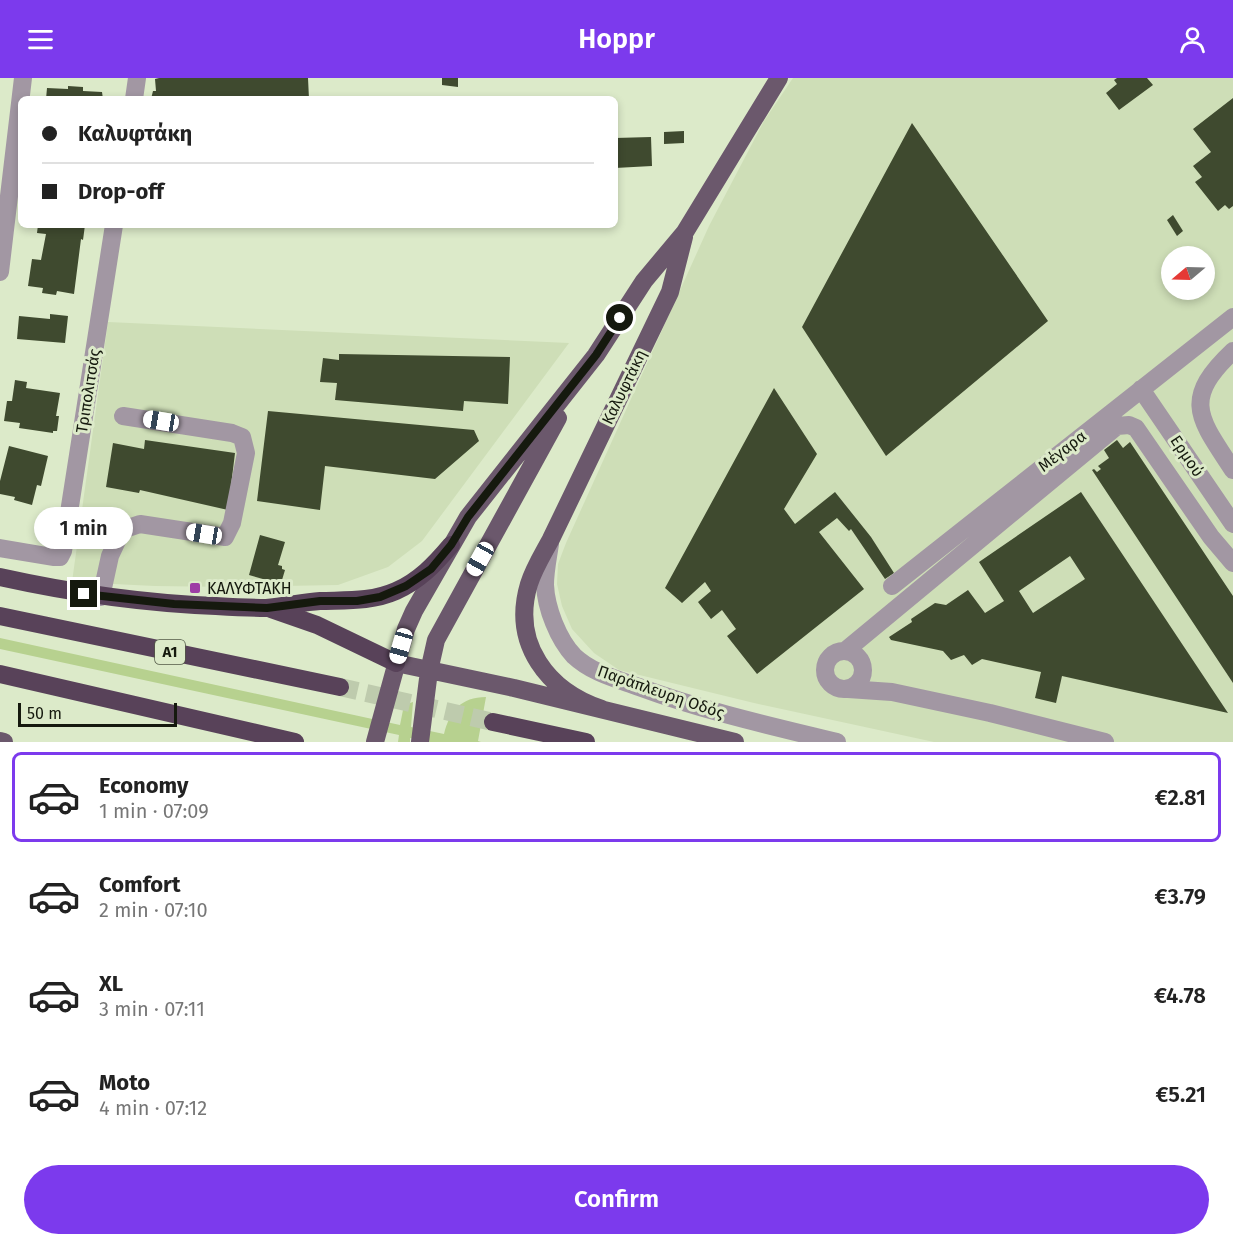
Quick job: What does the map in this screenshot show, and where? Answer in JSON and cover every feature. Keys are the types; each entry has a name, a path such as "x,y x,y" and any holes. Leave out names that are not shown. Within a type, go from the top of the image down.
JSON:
{"highway":[{"path":"0,577 101,597 174,604 267,608 320,601 357,601 387,595 406,586 431,569 451,545"},
{"path":"267,608 317,625 396,663"},
{"name":"Α1","path":"0,616 340,687"},
{"path":"0,674 295,742"},
{"path":"493,722 586,742"}],"main road":[{"name":"Καλυφτάκη","path":"375,742 396,663 414,611 468,517 596,355 644,281 685,232 779,78"},
{"name":"Καλυφτάκη","path":"602,710 570,696 555,684 542,668 529,642 525,613 529,585 536,566 670,292 685,232"},
{"path":"420,742 429,671 436,640 549,433 596,355"},
{"path":"396,663 503,686 735,742"}],"street":[{"path":"21,96 23,78"},
{"path":"134,96 137,78"},
{"path":"0,272 18,115"},
{"name":"Τριπολιτσάς","path":"0,548 60,557 63,550 114,228"},
{"name":"Μέγαρα","path":"892,586 1233,317"},
{"path":"1233,351 1212,371 1204,387 1200,410 1208,431 1233,470"},
{"name":"Ερμού","path":"1141,389 1233,524"},
{"path":"101,597 110,556 122,530 140,524 225,537 232,523 246,453 242,437 232,433 123,416"},
{"path":"856,660 872,640 876,627 1117,426 1129,425 1137,428 1211,537 1233,563"},
{"name":"Παράπλευρη Οδός","path":"551,539 546,569 547,601 562,639 572,654 587,666 606,675 705,709 837,742"},
{"path":"892,692 856,660 836,653 825,667 826,676 831,684 839,688 892,692 990,713 1105,742"},
{"path":"848,689 856,685 861,678 856,660"}],"shaded area":[{"path":"793,78 1233,78 1233,742 934,742 754,703 619,670 594,653 572,629 562,606 557,584 558,564 709,226 764,121"},
{"path":"108,322 569,343 422,541 388,567 338,585 230,587 72,582"}],"green space":[{"path":"0,638 400,725 404,705 413,702 411,727 444,734 453,712 458,707 470,700 486,697 478,741 481,742 430,742 410,738 410,742 398,742 399,735 0,649"}],"building":[{"path":"308,78 309,96 152,96 153,91 156,91 155,79"},
{"path":"442,78 458,78 458,87 442,85"},
{"path":"1117,78 1147,78 1153,85 1119,110 1106,93 1117,84 1114,80"},
{"path":"68,86 83,87 83,91 102,92 103,96 46,96 47,88 68,89"},
{"path":"1233,98 1233,206 1229,209 1225,205 1218,211 1195,182 1202,177 1193,166 1211,152 1193,129"},
{"path":"912,123 1048,321 886,456 802,327"},
{"path":"684,131 684,143 664,144 664,132"},
{"path":"651,137 652,166 618,168 618,138"},
{"path":"1173,215 1183,231 1177,236 1167,220"},
{"path":"38,228 85,228 83,240 81,239 74,294 57,291 56,295 42,293 43,288 28,286 32,259 41,260 46,234 37,233"},
{"path":"50,314 68,316 65,343 17,339 19,316 50,319"},
{"path":"339,354 510,357 508,404 464,401 463,411 335,400 337,383 320,382 323,358 339,360"},
{"path":"15,380 27,382 26,388 60,393 56,416 59,416 57,431 53,433 19,428 20,423 4,421 7,401 12,401"},
{"path":"774,388 817,454 784,509 795,524 835,492 871,537 894,573 885,579 851,529 849,531 837,518 819,532 864,589 757,674 727,636 736,629 722,610 711,619 698,602 711,591 705,582 682,603 665,588"},
{"path":"268,411 474,430 479,441 435,479 325,466 320,510 257,501"},
{"path":"145,440 235,453 228,510 140,490 139,493 106,487 113,443 144,449"},
{"path":"1117,440 1123,448 1130,442 1233,596 1233,683 1092,470 1097,472 1101,469 1098,466 1109,458 1104,450"},
{"path":"9,446 48,456 41,486 37,485 32,505 14,500 15,497 0,494 0,481"},
{"path":"1081,492 1228,713 1062,676 1056,703 1035,698 1041,672 982,659 972,665 964,655 951,660 943,651 891,640 889,637 935,603 946,605 968,590 985,613 1004,601 979,562","holes":["1070,556 1085,579 1033,613 1019,591"]},
{"path":"260,535 285,542 278,565 285,570 282,580 277,583 249,575"}],"tunnel":[{"path":"340,687 493,722"}],"place":[{"name":"ΚΑΛΥΦΤΑΚΗ","path":"195,588"}],"route":[{"path":"84,594 145,602 267,608 320,601 357,601 380,597 406,586 431,569 451,545 468,517 596,355 620,318"}]}
